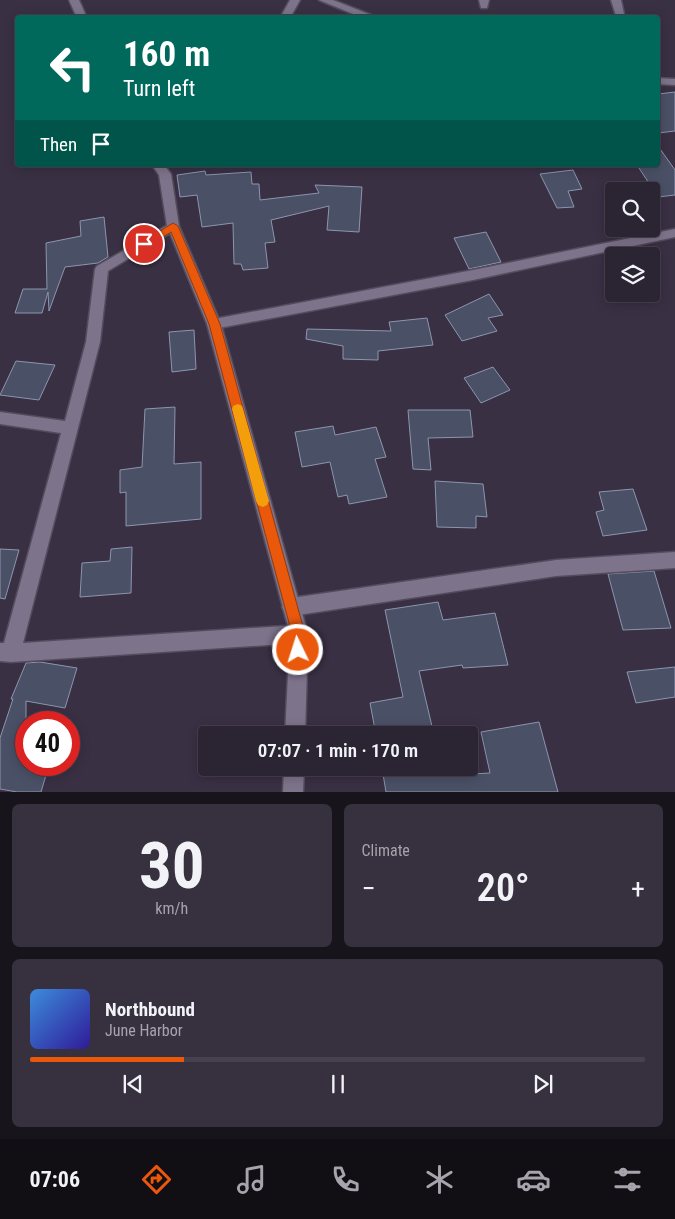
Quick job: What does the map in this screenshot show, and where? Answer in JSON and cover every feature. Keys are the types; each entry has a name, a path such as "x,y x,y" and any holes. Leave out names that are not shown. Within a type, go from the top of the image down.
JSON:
{"street":[{"path":"74,0 81,15"},
{"path":"287,15 295,0"},
{"path":"324,0 366,15"},
{"path":"616,0 619,14"},
{"path":"660,81 675,82"},
{"path":"160,167 165,174 173,226 214,324 298,634 295,726"},
{"path":"173,226 102,269 93,342 6,653 298,634"},
{"path":"214,324 463,277 675,233"},
{"path":"0,418 70,428"},
{"path":"291,608 556,568 675,560"},
{"path":"293,792 294,776"}],"building":[{"path":"675,92 675,131 660,133 660,94"},
{"path":"660,149 675,170 675,195 660,197 660,182 648,182 638,167 660,167"},
{"path":"573,170 582,189 568,191 574,207 557,208 540,174"},
{"path":"205,171 206,175 251,172 252,184 259,184 260,200 319,193 315,185 362,187 359,232 327,230 329,206 271,220 275,242 265,243 268,268 243,270 241,264 234,264 233,223 202,227 197,195 180,197 177,175"},
{"path":"104,217 108,257 98,263 65,267 49,311 48,292 42,313 15,313 23,289 47,289 46,243 81,236 80,221"},
{"path":"486,232 501,262 469,269 454,238"},
{"path":"489,294 503,315 488,318 497,331 462,341 445,315"},
{"path":"427,318 433,345 378,351 378,360 343,359 343,346 306,339 307,329 391,331 389,322"},
{"path":"194,330 196,369 172,372 169,332"},
{"path":"16,361 55,365 39,400 0,395"},
{"path":"493,367 510,390 481,403 464,378"},
{"path":"175,407 174,464 201,462 201,519 126,526 126,492 120,493 120,470 142,467 145,409"},
{"path":"408,410 470,410 473,437 428,438 431,470 413,469"},
{"path":"333,426 335,435 376,427 386,457 375,459 387,497 349,504 347,495 338,497 330,462 302,467 295,432"},
{"path":"435,481 483,484 487,517 476,516 476,528 437,527"},
{"path":"633,489 647,530 603,536 596,512 604,510 599,492"},
{"path":"132,547 131,593 80,597 82,563 110,561 111,549"},
{"path":"0,549 19,550 5,599 0,598"},
{"path":"654,571 671,628 623,630 608,574"},
{"path":"438,602 443,620 495,613 508,665 463,668 462,665 419,671 432,726 374,726 370,703 403,697 385,610"},
{"path":"40,662 77,668 65,708 26,701 26,711 15,711 15,776 46,776 41,792 17,792 0,789 0,738 13,699 11,699 26,663"},
{"path":"675,667 675,697 636,703 627,672"},
{"path":"539,722 558,792 386,792 383,776 478,776 478,774 490,773 481,732"}],"slow traffic":[{"path":"238,409 263,501"}],"route":[{"path":"144,244 173,226 214,324 298,634 298,650"}]}
